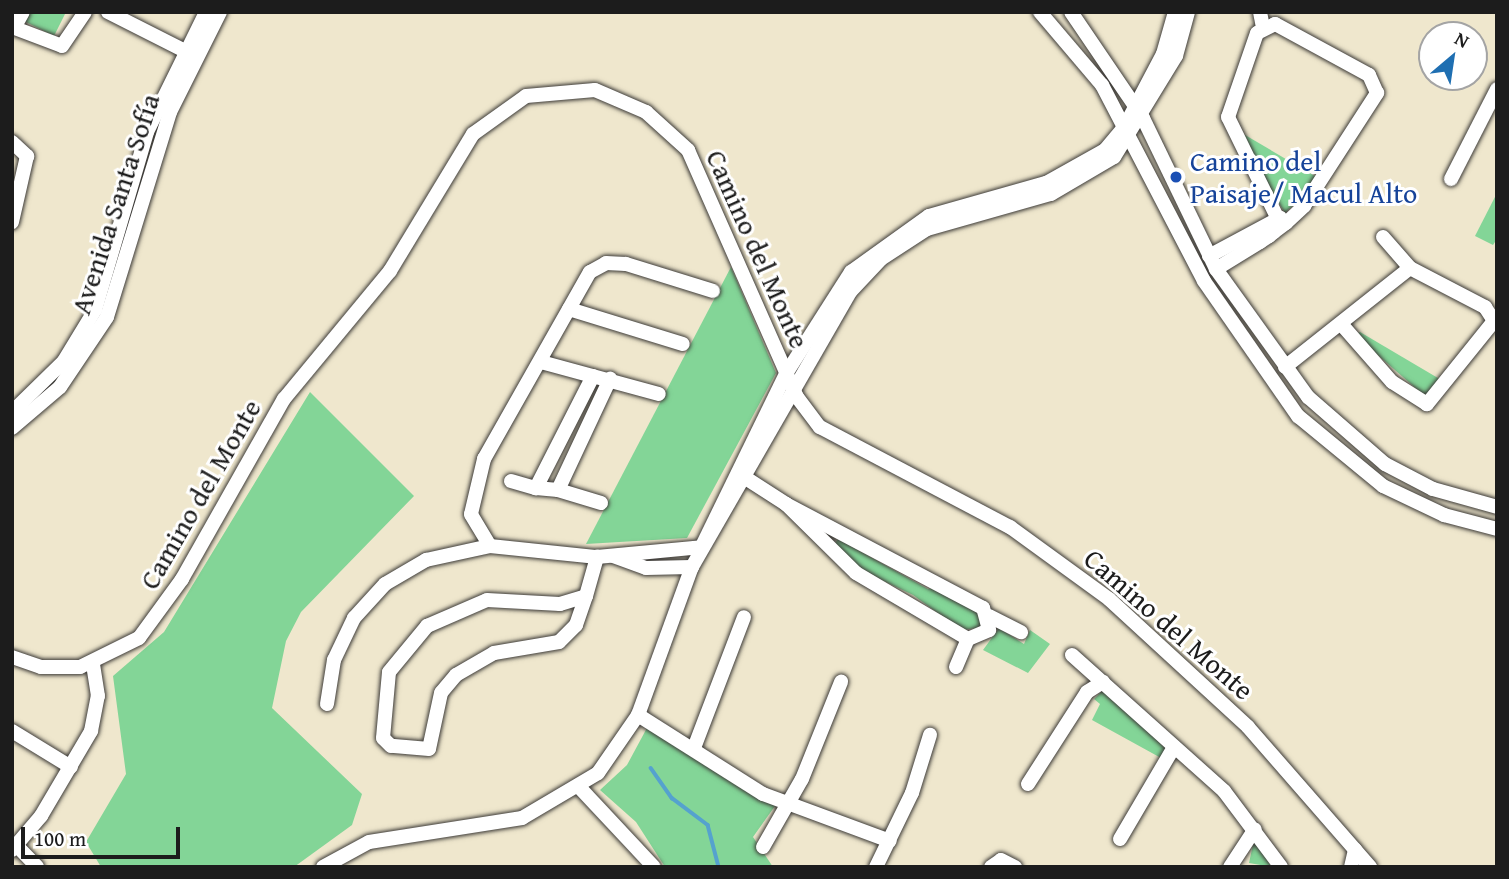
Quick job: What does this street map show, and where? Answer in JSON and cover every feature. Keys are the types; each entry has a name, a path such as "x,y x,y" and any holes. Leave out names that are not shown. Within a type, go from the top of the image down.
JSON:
{"street":[{"path":"23,12 13,27 62,46 85,12"},
{"path":"108,12 189,53"},
{"name":"Avenida Santa Sofía","path":"12,428 60,387 107,317 152,163 189,53 206,12"},
{"name":"Avenida Santa Sofía","path":"12,412 64,361 95,310 147,132 189,53 220,12"},
{"path":"1040,12 1086,64 1128,133 1204,281 1313,432 1403,497 1497,528"},
{"path":"1071,12 1140,112 1213,262 1284,367 1319,410 1371,455 1433,489 1497,507"},
{"path":"1140,112 1169,43 1175,12"},
{"path":"323,867 369,842 522,818 580,788 611,759 638,715 692,567 702,547 741,475 850,292 896,248 960,216 1068,187 1128,133 1181,45 1188,12"},
{"path":"1213,262 1269,236 1298,212 1332,171 1377,85 1284,26 1262,20 1228,117 1278,219"},
{"name":"Camino del Monte","path":"12,657 54,668 93,664 148,628 284,399 390,271 473,134 526,96 568,88 609,94 646,112 678,140 699,172 792,388 830,436 998,520 1109,599 1240,719 1370,867"},
{"path":"1451,179 1497,89"},
{"path":"1484,117 1497,102"},
{"path":"741,475 787,372 827,302 880,246 949,207 1061,177 1128,133"},
{"path":"12,142 27,156 12,222"},
{"path":"1213,262 1278,219 1298,212"},
{"path":"1269,236 1278,219"},
{"path":"1343,326 1403,391 1423,403 1438,398 1491,332 1494,317 1410,268 1383,237"},
{"path":"490,546 471,514 480,472 495,434 541,362 590,272 606,263 713,291"},
{"path":"1284,367 1343,326 1410,268"},
{"path":"569,309 683,344"},
{"path":"541,362 659,394"},
{"path":"536,488 593,376"},
{"path":"558,490 610,379"},
{"path":"741,475 786,504 1021,632"},
{"path":"511,481 536,488 558,490 601,503"},
{"path":"786,504 856,573 968,639 987,633 989,616"},
{"path":"327,704 340,645 374,594 426,560 490,546 597,557 702,547"},
{"path":"613,556 646,568 692,567"},
{"path":"586,596 560,604 487,600 427,626 389,672 383,738 391,746 429,748 441,693 456,675 494,653 559,642 576,625 586,596 597,557"},
{"path":"694,748 744,617"},
{"path":"956,667 968,639"},
{"path":"1072,655 1224,792 1255,829 1281,867"},
{"path":"37,867 15,848 71,766 95,720 93,664"},
{"path":"763,847 790,802 841,682"},
{"path":"1028,784 1087,692 1102,682"},
{"path":"638,715 694,748 740,782 890,841"},
{"path":"12,731 71,766"},
{"path":"876,867 890,841 930,735"},
{"path":"1120,839 1174,747"},
{"path":"580,788 654,867"},
{"path":"1230,867 1255,829"},
{"path":"1351,867 1355,849"},
{"path":"991,867 1001,860 1016,867"}],"green space":[{"path":"21,12 66,12 54,36 18,18"},
{"path":"1240,132 1320,179 1285,213 1237,136"},
{"path":"1497,193 1497,239 1493,245 1475,236"},
{"path":"731,267 776,373 687,538 586,544"},
{"path":"1360,332 1443,381 1428,399 1355,335"},
{"path":"310,392 414,496 301,612 286,641 272,708 362,794 352,825 294,867 101,867 86,842 126,774 113,676 164,632"},
{"path":"838,539 928,589 935,587 979,613 986,627 961,630 913,595 865,572 834,545"},
{"path":"999,628 1024,644 1030,630 1050,644 1028,673 983,650"},
{"path":"1104,689 1166,749 1161,758 1092,720 1100,704 1094,699"},
{"path":"648,726 775,806 753,837 773,867 665,867 636,822 600,790 627,765"},
{"path":"1254,840 1269,863 1272,867 1249,863"}],"waterway":[{"path":"651,768 672,798 708,825 719,867"}],"place":[{"name":"Camino del Paisaje/ Macul Alto","path":"1176,177"}]}
